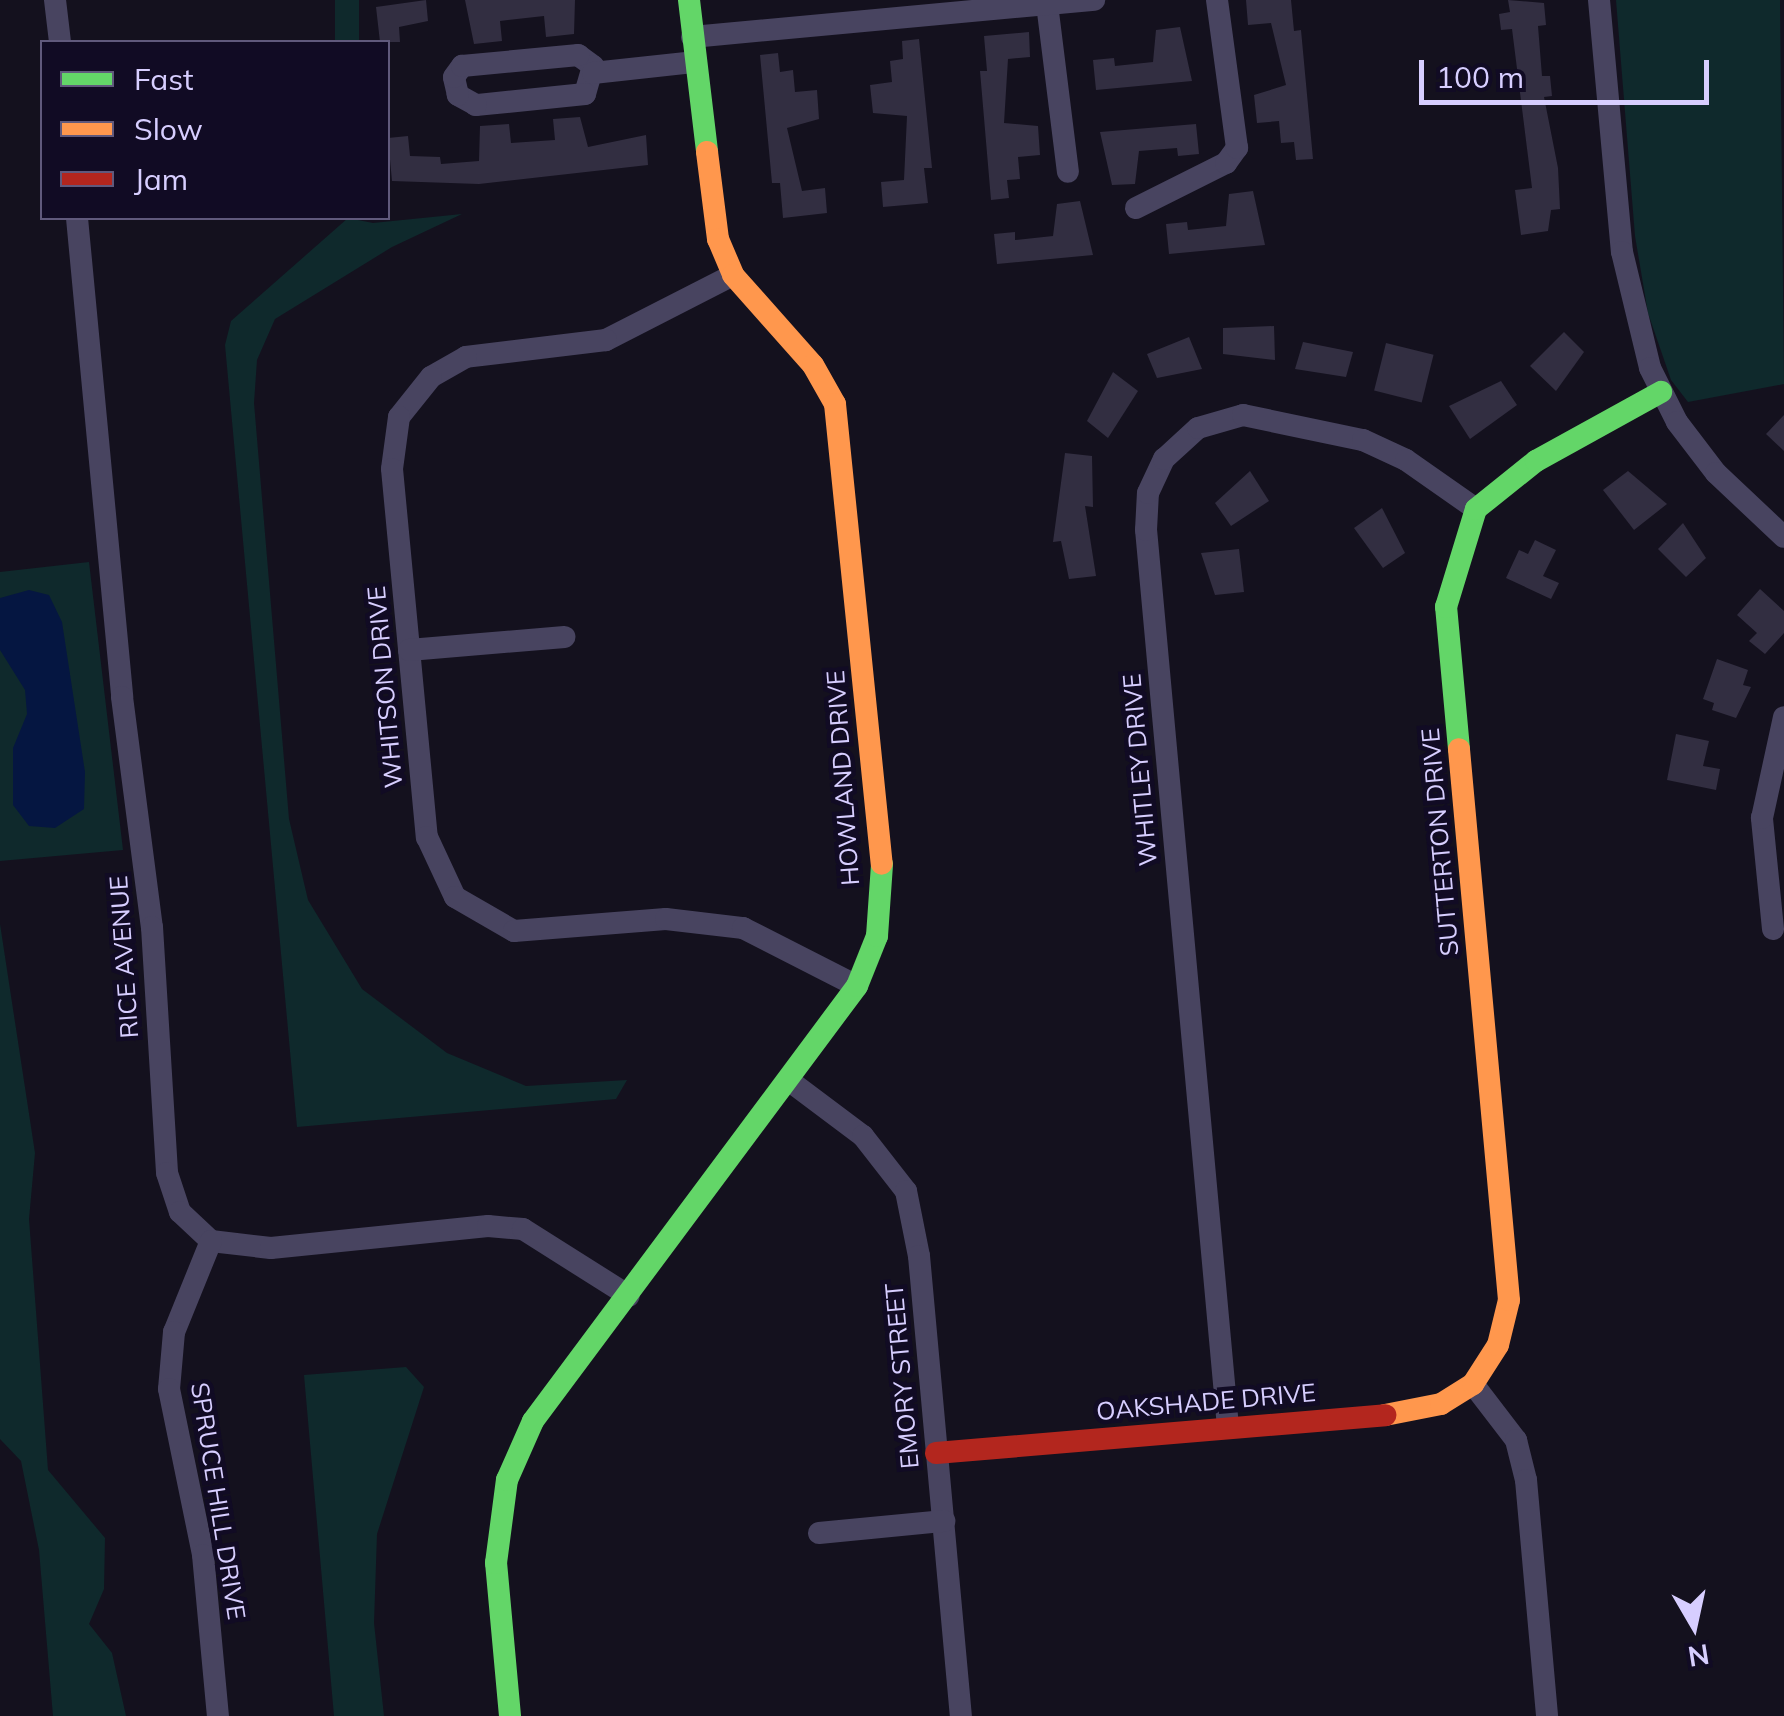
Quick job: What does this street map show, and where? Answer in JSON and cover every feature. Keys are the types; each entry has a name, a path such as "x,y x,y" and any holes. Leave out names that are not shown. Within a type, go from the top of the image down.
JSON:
{"street":[{"path":"55,0 60,40"},
{"name":"HOWLAND DRIVE","path":"510,1716 496,1563 507,1480 533,1421 792,1082 856,986 877,936 882,864 835,404 813,365 733,275 718,240 689,0"},
{"path":"692,37 1094,0"},
{"path":"1136,208 1226,163 1237,148 1217,0"},
{"path":"1599,0 1630,306 1661,392 1716,473 1784,538"},
{"path":"1047,4 1068,172"},
{"path":"578,55 591,60 592,73 585,94 476,106 458,95 454,77 462,66 578,55"},
{"path":"592,73 694,62"},
{"name":"RICE AVENUE","path":"78,220 122,697 152,926 167,1172 180,1212 211,1241"},
{"name":"WHITSON DRIVE","path":"733,275 606,340 466,358 431,377 399,417 392,468 427,837 455,897 514,931 666,920 743,928 856,986"},
{"path":"1476,510 1536,460 1661,392"},
{"name":"WHITLEY DRIVE","path":"1228,1428 1146,530 1148,493 1164,459 1198,428 1244,415 1363,440 1406,460 1476,510"},
{"name":"SUTTERTON DRIVE","path":"1473,1384 1498,1345 1509,1300 1446,607 1476,510"},
{"path":"409,650 564,636"},
{"path":"1773,928 1762,818 1784,716"},
{"name":"EMORY STREET","path":"792,1082 864,1136 906,1192 919,1256 961,1716"},
{"path":"211,1241 271,1248 488,1226 523,1229 628,1296"},
{"name":"SPRUCE HILL DRIVE","path":"211,1241 174,1332 169,1389 204,1555 218,1716"},
{"path":"1473,1384 1516,1440 1526,1480 1547,1716"},
{"name":"OAKSHADE DRIVE","path":"936,1453 1404,1413 1441,1404 1473,1384"},
{"path":"820,1532 944,1521"}],"green space":[{"path":"335,0 359,0 359,40 335,40"},
{"path":"1616,0 1780,0 1784,384 1688,402 1671,380 1648,313 1635,236"},
{"path":"462,214 392,247 275,319 257,360 254,403 289,819 308,900 362,989 447,1053 526,1086 627,1080 616,1099 297,1127 225,345 231,321 346,220 373,223"},
{"path":"89,562 123,850 0,861 0,572"},
{"path":"0,924 35,1153 29,1219 48,1470 105,1538 104,1589 89,1624 112,1653 126,1716 53,1716 39,1550 21,1461 0,1439"},
{"path":"406,1367 424,1387 377,1534 374,1623 384,1716 334,1716 304,1375"}],"water":[{"path":"29,590 49,595 62,622 85,772 84,809 55,828 29,826 13,805 13,748 27,714 25,690 0,650 0,598"}],"building":[{"path":"426,0 428,21 399,27 400,42 380,40 376,7"},
{"path":"465,0 575,0 574,34 546,37 544,16 500,21 502,41 474,44"},
{"path":"1246,0 1291,0 1294,31 1301,30 1313,159 1296,160 1294,142 1281,143 1279,121 1257,123 1254,95 1286,85 1271,23 1248,25"},
{"path":"1508,0 1544,3 1546,25 1538,26 1542,76 1550,76 1552,96 1544,97 1558,168 1560,209 1551,210 1548,231 1521,235 1515,190 1532,188 1512,29 1501,30 1499,14 1510,12"},
{"path":"1180,27 1192,81 1096,90 1093,60 1114,58 1115,66 1153,62 1156,30"},
{"path":"1029,32 1030,57 1008,59 1004,123 1038,126 1040,155 1018,157 1020,179 1007,180 1009,198 991,200 980,71 987,71 984,36"},
{"path":"919,39 932,168 924,168 928,203 883,207 881,182 904,180 907,116 873,113 870,85 892,82 890,61 903,59 902,41"},
{"path":"778,53 780,72 793,70 795,92 817,90 819,119 787,128 802,191 825,188 827,213 783,218 780,183 772,183 760,55"},
{"path":"580,117 588,147 646,135 648,165 479,184 392,181 390,138 408,136 410,156 440,157 441,164 479,161 480,126 509,124 511,143 555,140 553,119"},
{"path":"1196,124 1199,154 1178,156 1177,148 1139,151 1135,184 1112,185 1100,132"},
{"path":"1253,191 1265,245 1169,254 1166,224 1187,222 1188,230 1226,226 1229,194"},
{"path":"1080,201 1093,255 997,264 994,234 1015,232 1015,240 1053,236 1057,204"},
{"path":"1274,326 1275,360 1223,354 1223,328"},
{"path":"1564,332 1584,352 1556,391 1530,366"},
{"path":"1189,337 1202,369 1157,378 1147,354"},
{"path":"1303,342 1353,352 1346,377 1295,369"},
{"path":"1386,343 1434,355 1422,402 1374,391"},
{"path":"1113,372 1138,391 1108,438 1087,421"},
{"path":"1501,381 1517,405 1470,439 1449,406"},
{"path":"1784,415 1784,451 1766,434"},
{"path":"1065,453 1092,456 1093,507 1085,506 1096,576 1069,579 1061,541 1053,542"},
{"path":"1250,471 1269,501 1231,526 1215,503"},
{"path":"1628,471 1667,504 1634,530 1603,490"},
{"path":"1382,508 1405,553 1383,568 1354,528"},
{"path":"1683,523 1706,558 1686,577 1658,549"},
{"path":"1535,540 1556,550 1543,576 1559,583 1551,599 1506,578 1519,550 1528,554"},
{"path":"1239,549 1244,592 1215,595 1201,553"},
{"path":"1760,589 1784,611 1784,633 1765,654 1749,641 1757,633 1737,615"},
{"path":"1717,659 1748,670 1743,685 1751,687 1736,718 1712,710 1714,703 1703,699"},
{"path":"1676,734 1709,741 1703,766 1720,769 1716,790 1667,780"}],"traffic: fast":[{"path":"689,0 707,152"},
{"path":"1459,749 1446,607 1476,509 1536,461 1661,392"},
{"path":"510,1716 496,1563 507,1480 533,1421 857,986 877,936 882,864"}],"traffic: slow":[{"path":"707,152 718,239 733,275 813,365 835,404 882,864"},
{"path":"1385,1415 1441,1404 1473,1384 1498,1345 1509,1300 1459,749"}],"traffic: jam":[{"path":"936,1453 1385,1415"}]}
